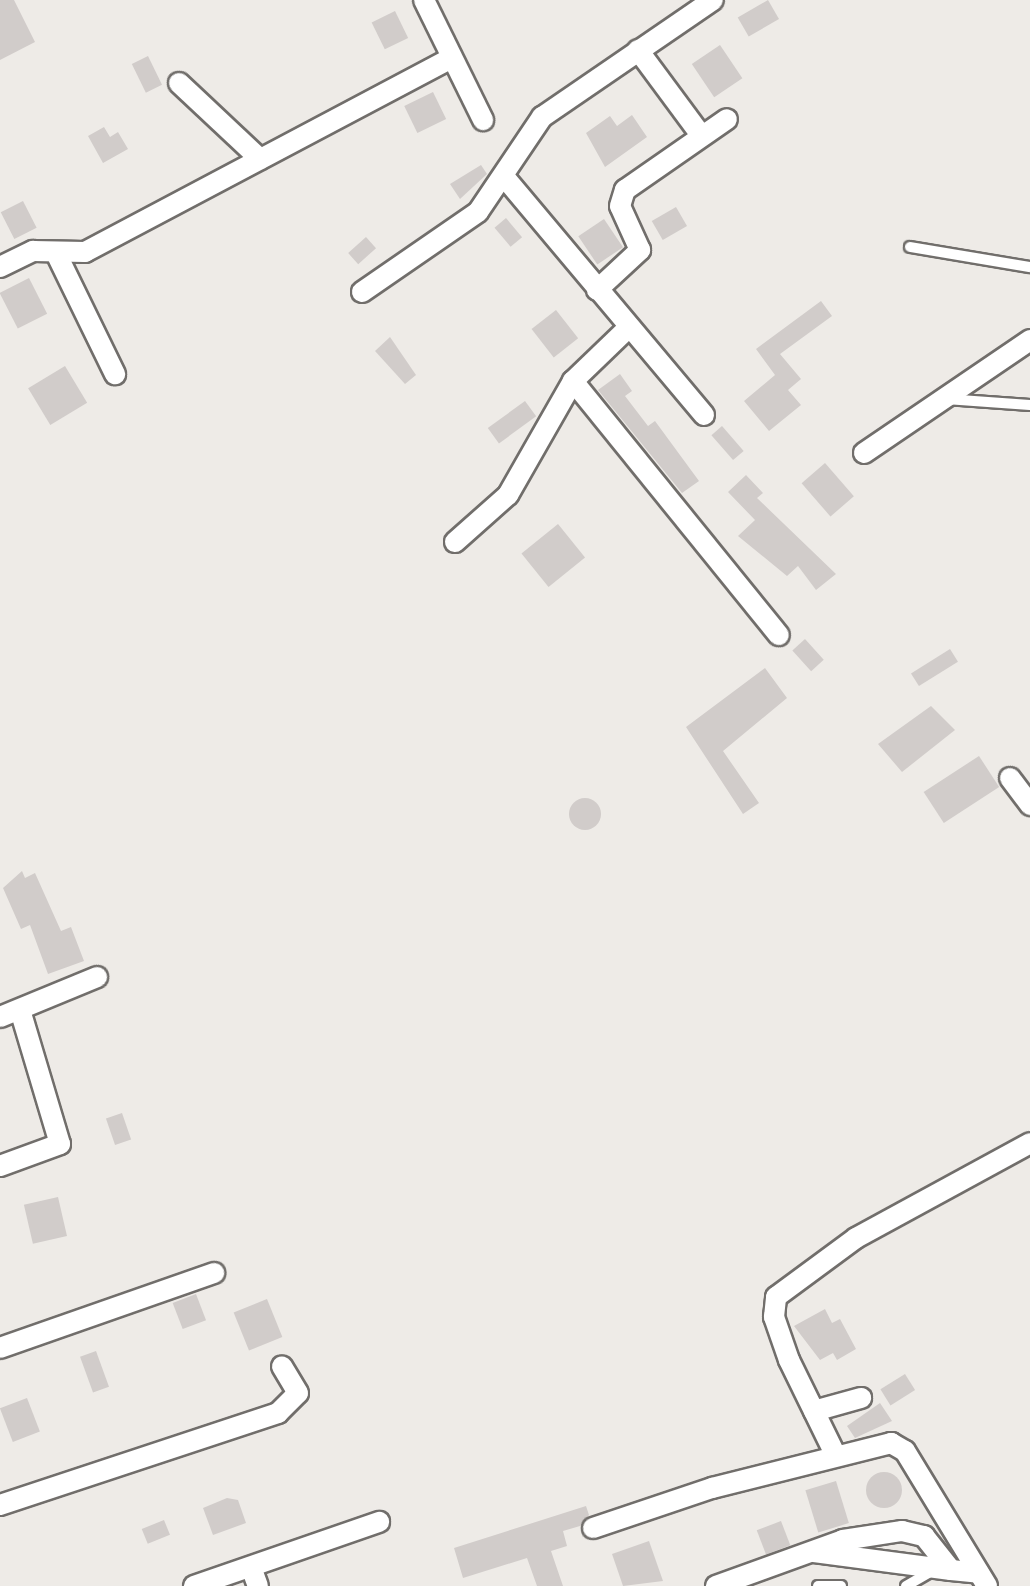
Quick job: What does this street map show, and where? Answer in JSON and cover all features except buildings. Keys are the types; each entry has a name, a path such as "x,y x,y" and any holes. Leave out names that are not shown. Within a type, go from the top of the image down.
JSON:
{"street":[{"path":"424,0 483,120"},
{"path":"362,292 478,212 506,179 528,131 713,0"},
{"path":"638,50 701,135"},
{"path":"0,267 33,251 86,252 452,58"},
{"path":"179,83 260,160"},
{"path":"596,290 640,250 620,206 625,190 727,119"},
{"path":"506,179 704,415"},
{"path":"56,253 115,374"},
{"path":"455,542 508,495 572,381 628,328"},
{"path":"864,453 1030,340"},
{"path":"572,381 779,635"},
{"path":"1010,778 1030,805"},
{"path":"0,1166 60,1144 10,1014 97,976"},
{"path":"835,1454 774,1318 776,1297 786,1284 856,1238 1030,1143"},
{"path":"0,1348 214,1273"},
{"path":"0,1504 278,1413 298,1392 282,1366"},
{"path":"814,1412 861,1398"},
{"path":"593,1528 882,1443 906,1451 983,1579"},
{"path":"194,1586 255,1576 379,1522"},
{"path":"716,1586 864,1534 916,1532 943,1569"},
{"path":"812,1552 943,1569 983,1579"}],"lane":[{"path":"910,247 1030,266"},
{"path":"943,399 1030,405"},
{"path":"906,1586 943,1569"},
{"path":"818,1586 841,1586"}]}
